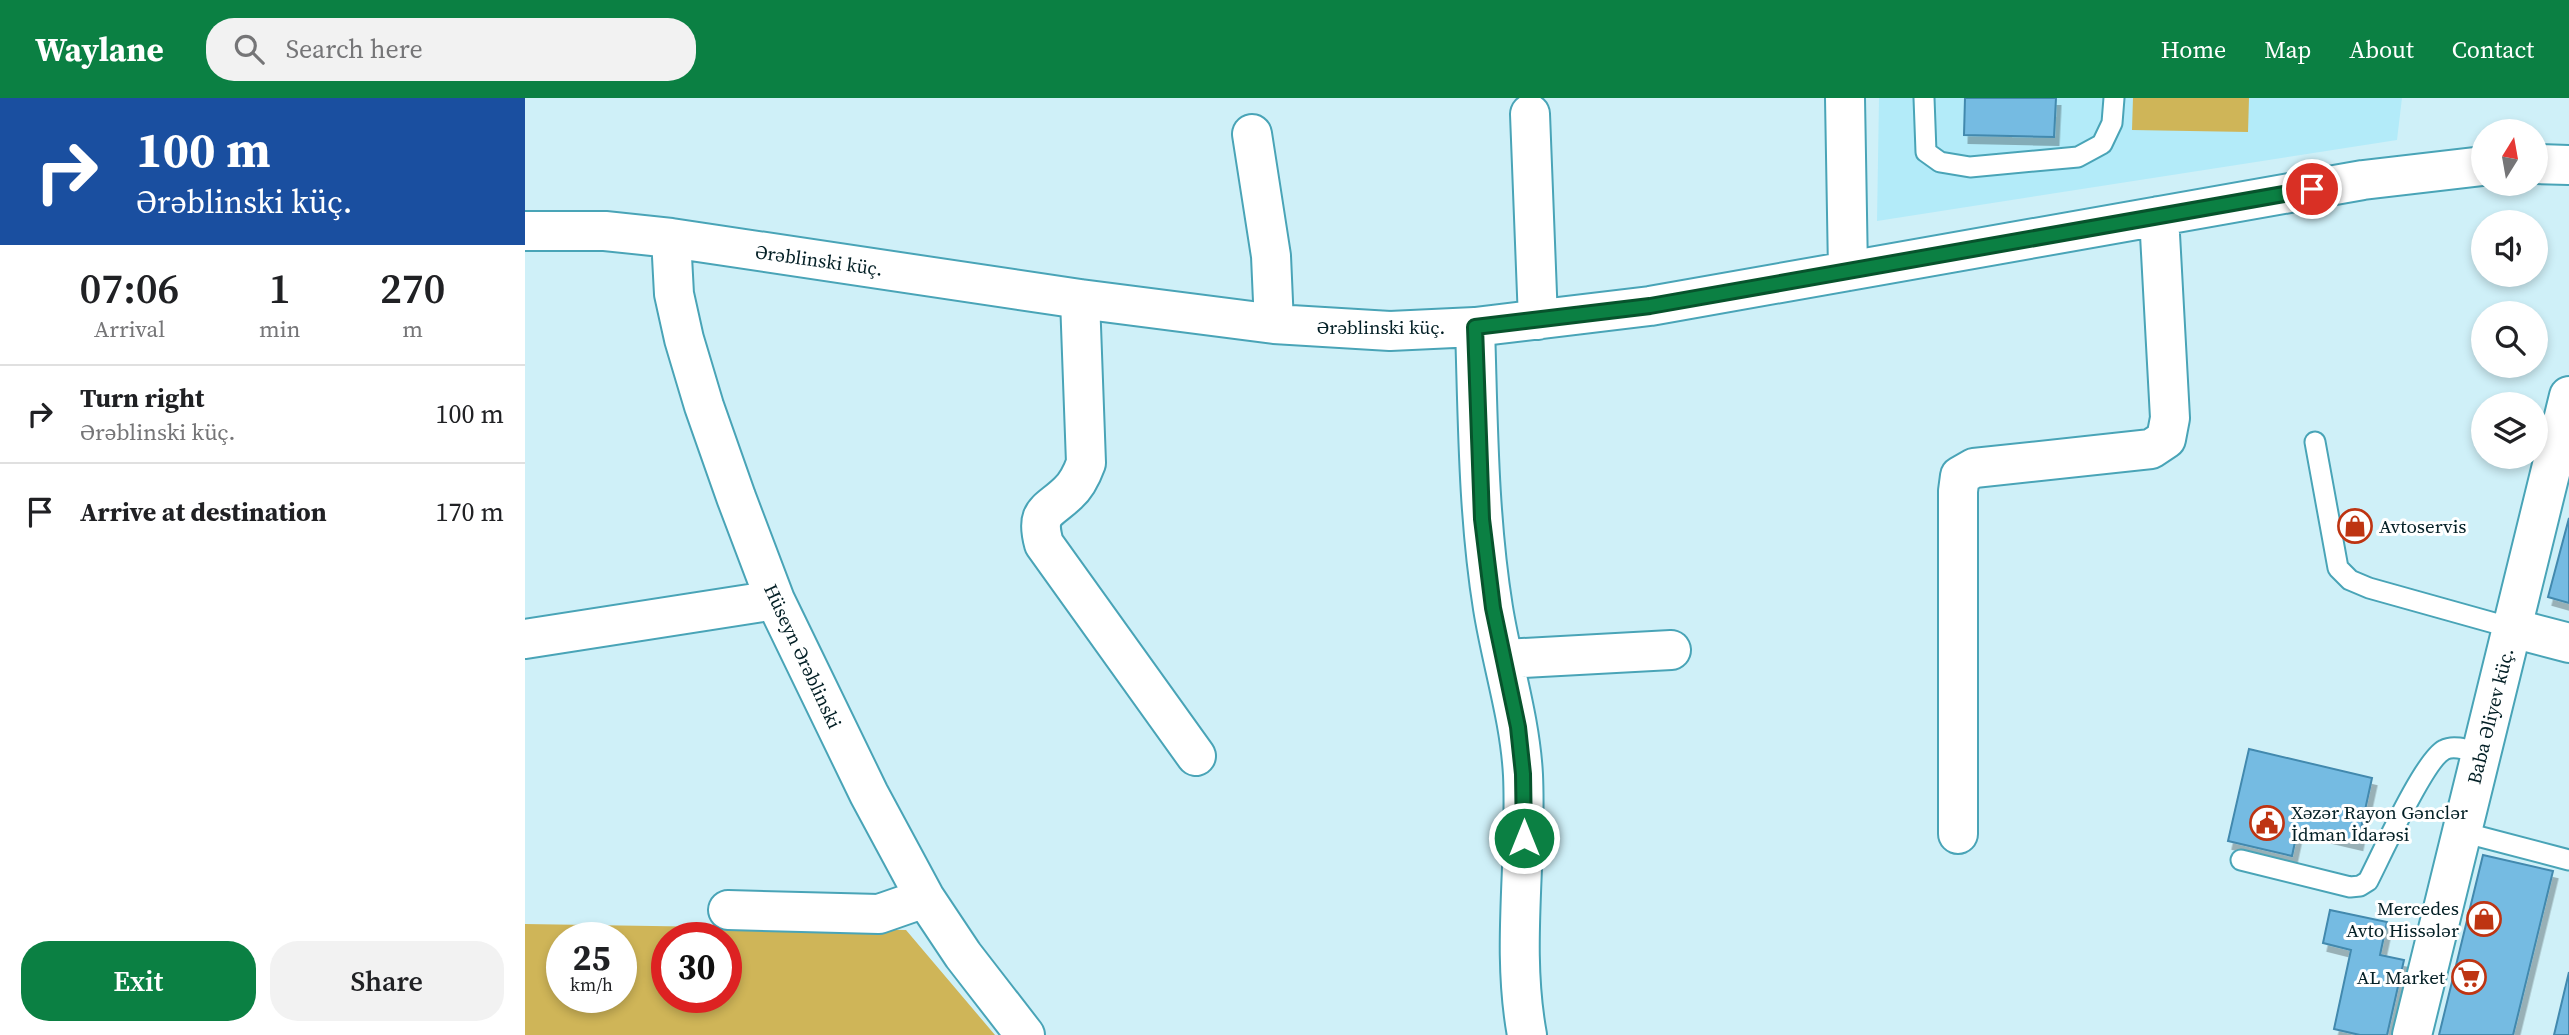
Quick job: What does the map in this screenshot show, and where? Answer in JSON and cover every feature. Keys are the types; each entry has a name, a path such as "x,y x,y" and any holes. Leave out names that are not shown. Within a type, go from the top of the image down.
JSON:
{"street":[{"path":"1845,98 1847,271"},
{"path":"1530,114 1538,320"},
{"path":"1252,134 1271,256 1274,324"},
{"path":"2548,164 2569,165"},
{"name":"Ərəblinski küç.","path":"525,231 605,232 671,239 1080,299 1274,324 1390,331 1475,327 1650,306 2363,180 2471,167"},
{"path":"1958,834 1960,476 1974,468 2151,449 2166,439 2170,418 2159,216"},
{"name":"Hüseyn Ərəblinski","path":"671,239 674,294 684,339 736,497 775,600 869,794 925,898 963,955 1025,1035"},
{"path":"1080,299 1086,463 1070,491 1043,513 1039,527 1044,544 1196,755"},
{"path":"1475,327 1482,519 1493,608 1518,727 1523,774 1520,954 1527,1035"},
{"name":"Baba Əliyev küç.","path":"2412,1035 2569,396"},
{"path":"525,639 775,600"},
{"path":"2512,628 2569,643"},
{"path":"1504,659 1671,650"},
{"path":"728,910 879,914 925,898"}],"lane":[{"path":"1924,98 1926,152 1940,162 1970,167 2078,158 2102,144 2112,123 2113,98"},
{"path":"2315,442 2338,568 2350,580 2369,588 2512,628"},
{"path":"2241,860 2350,887 2360,886 2368,881 2411,796 2434,758 2445,749 2455,748 2481,754"},
{"path":"2462,832 2569,860"}],"shaded area":[{"path":"1879,98 2402,98 2397,140 1877,221"},
{"path":"2133,98 2249,98 2248,132 2132,130"},
{"path":"525,924 546,924 546,1013 637,1013 637,926 651,926 651,1013 742,1013 742,927 906,930 995,1035 525,1035"}],"building":[{"path":"1965,98 2056,98 2054,137 1964,135"},
{"path":"2569,518 2569,603 2548,597"},
{"path":"2249,749 2372,778 2358,842 2298,828 2292,856 2228,841"},
{"path":"2483,855 2553,871 2513,1035 2439,1035"},
{"path":"2330,910 2387,922 2380,955 2404,960 2387,1035 2360,1035 2334,1029 2351,950 2323,943"},
{"path":"2569,972 2569,1035 2554,1035"}],"place":[{"name":"Avtoservis","path":"2355,526"},
{"name":"Xəzər Rayon Gənclər İdman İdarəsi","path":"2267,823"},
{"name":"Mercedes Avto Hissələr","path":"2484,919"},
{"name":"AL Market","path":"2469,977"}],"route":[{"path":"1524,838 1523,774 1518,727 1493,608 1482,519 1475,327 1650,306 2312,189"}]}
